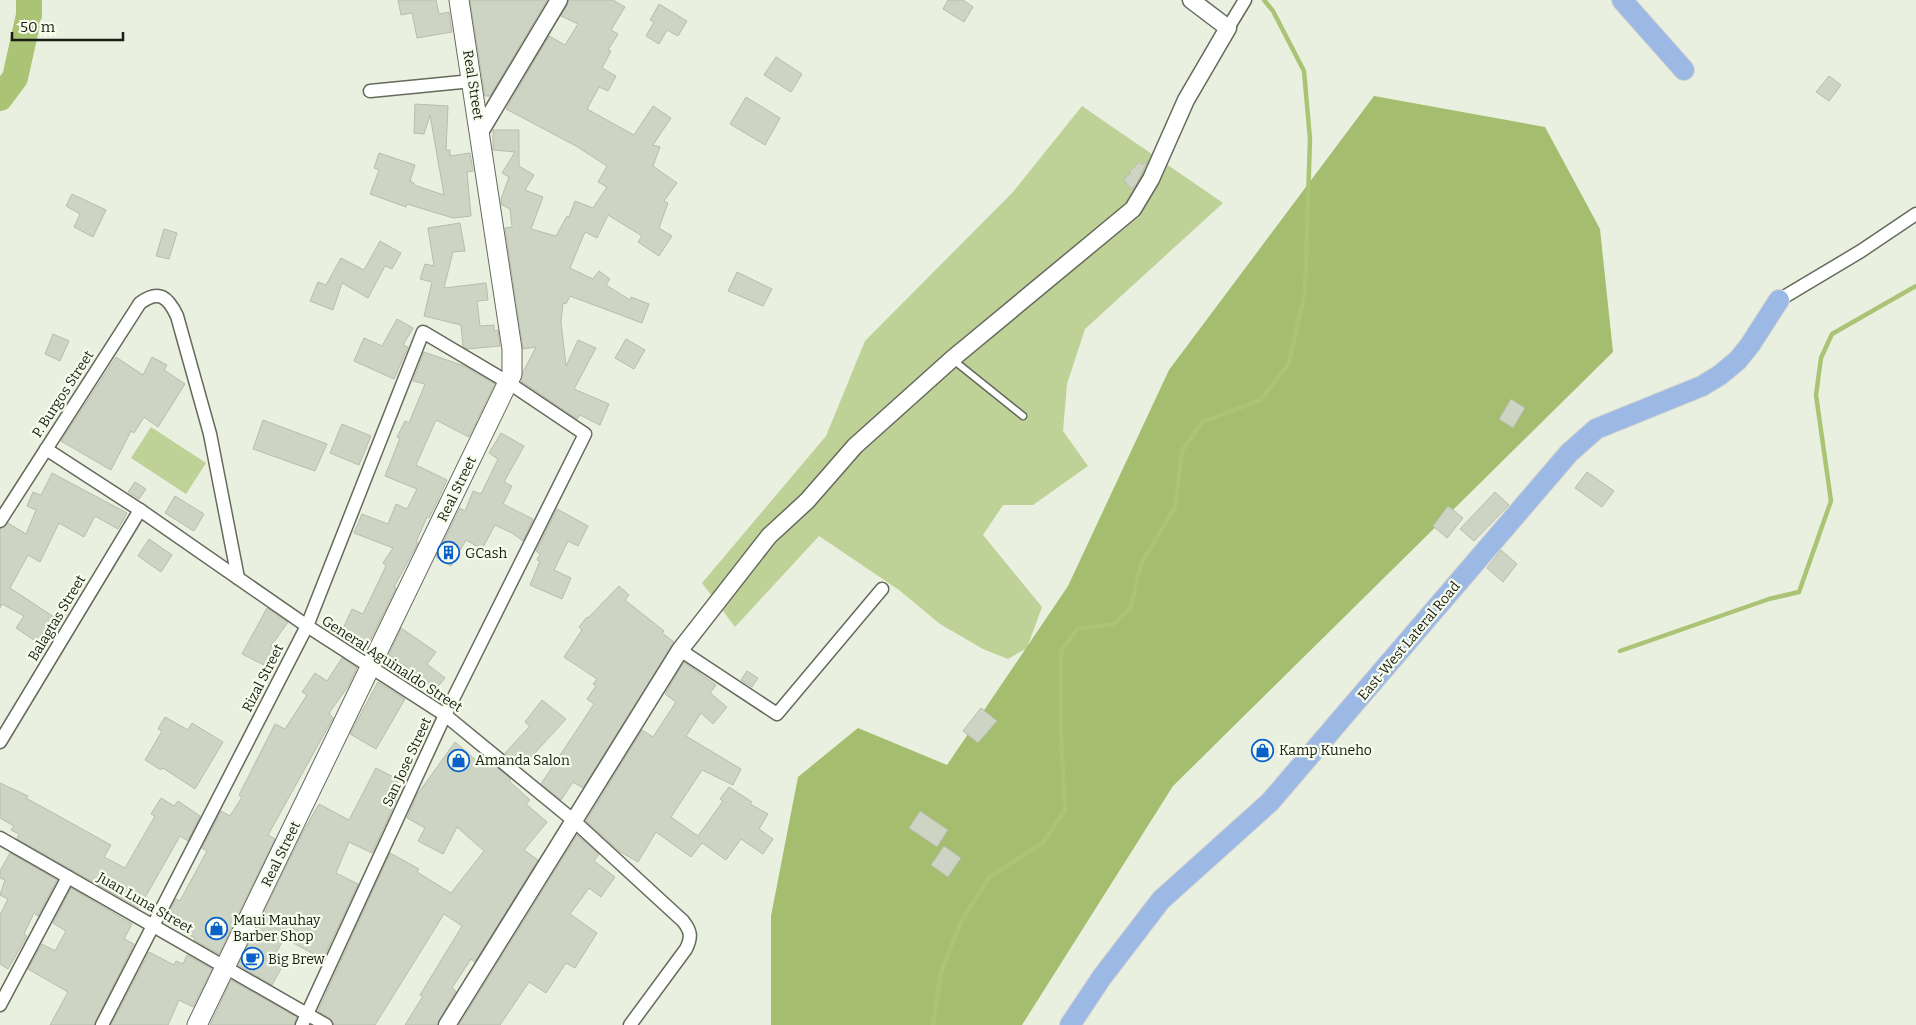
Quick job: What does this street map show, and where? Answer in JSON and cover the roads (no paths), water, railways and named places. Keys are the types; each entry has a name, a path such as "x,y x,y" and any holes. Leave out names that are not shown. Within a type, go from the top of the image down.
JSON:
{"main road":[{"name":"Real Street","path":"197,1025 509,383 512,368 512,349 460,0"},
{"path":"1622,0 1684,70"},
{"name":"East-West Lateral Road","path":"1070,1025 1102,977 1161,900 1270,802 1568,453 1596,429 1702,386 1720,375 1738,360 1750,345 1779,300"}],"street":[{"path":"480,132 559,0"},
{"path":"1191,0 1228,28"},
{"path":"447,1025 680,650 769,536 807,501 855,446 952,359 1133,209 1151,179 1186,100 1245,0"},
{"path":"370,91 472,81"},
{"path":"1779,300 1861,251 1916,214"},
{"name":"P. Burgos Street","path":"0,521 140,304 150,296 161,296 171,303 177,316 210,434 238,578"},
{"name":"Rizal Street","path":"102,1025 307,626 423,332 509,383"},
{"name":"San Jose Street","path":"305,1020 445,715 585,434 509,383"},
{"name":"General Aguinaldo Street","path":"46,449 140,510 307,626 445,715 573,820 684,921 689,929 691,939 630,1025"},
{"name":"Balagtas Street","path":"0,742 140,510"},
{"path":"680,650 777,714 882,588"},
{"name":"Juan Luna Street","path":"0,838 225,967 305,1020 326,1025"},
{"path":"0,1005 68,877"}],"lane":[{"path":"952,359 1023,416"}],"waterway":[{"path":"0,98 15,78 29,15 29,0"},
{"path":"933,1025 941,972 961,922 989,877 1043,843 1065,810 1061,734 1061,651 1077,629 1113,624 1130,609 1141,564 1175,507 1182,451 1202,422 1261,400 1289,363 1305,291 1310,139 1304,71 1273,11 1264,0"},
{"path":"1620,651 1769,599 1799,592 1831,501 1816,395 1821,358 1832,334 1916,286"}],"place":[{"name":"GCash","path":"449,553"},
{"name":"Kamp Kuneho","path":"1263,750"},
{"name":"Amanda Salon","path":"459,760"},
{"name":"Maui Mauhay Barber Shop","path":"217,928"},
{"name":"Big Brew","path":"252,959"}]}
